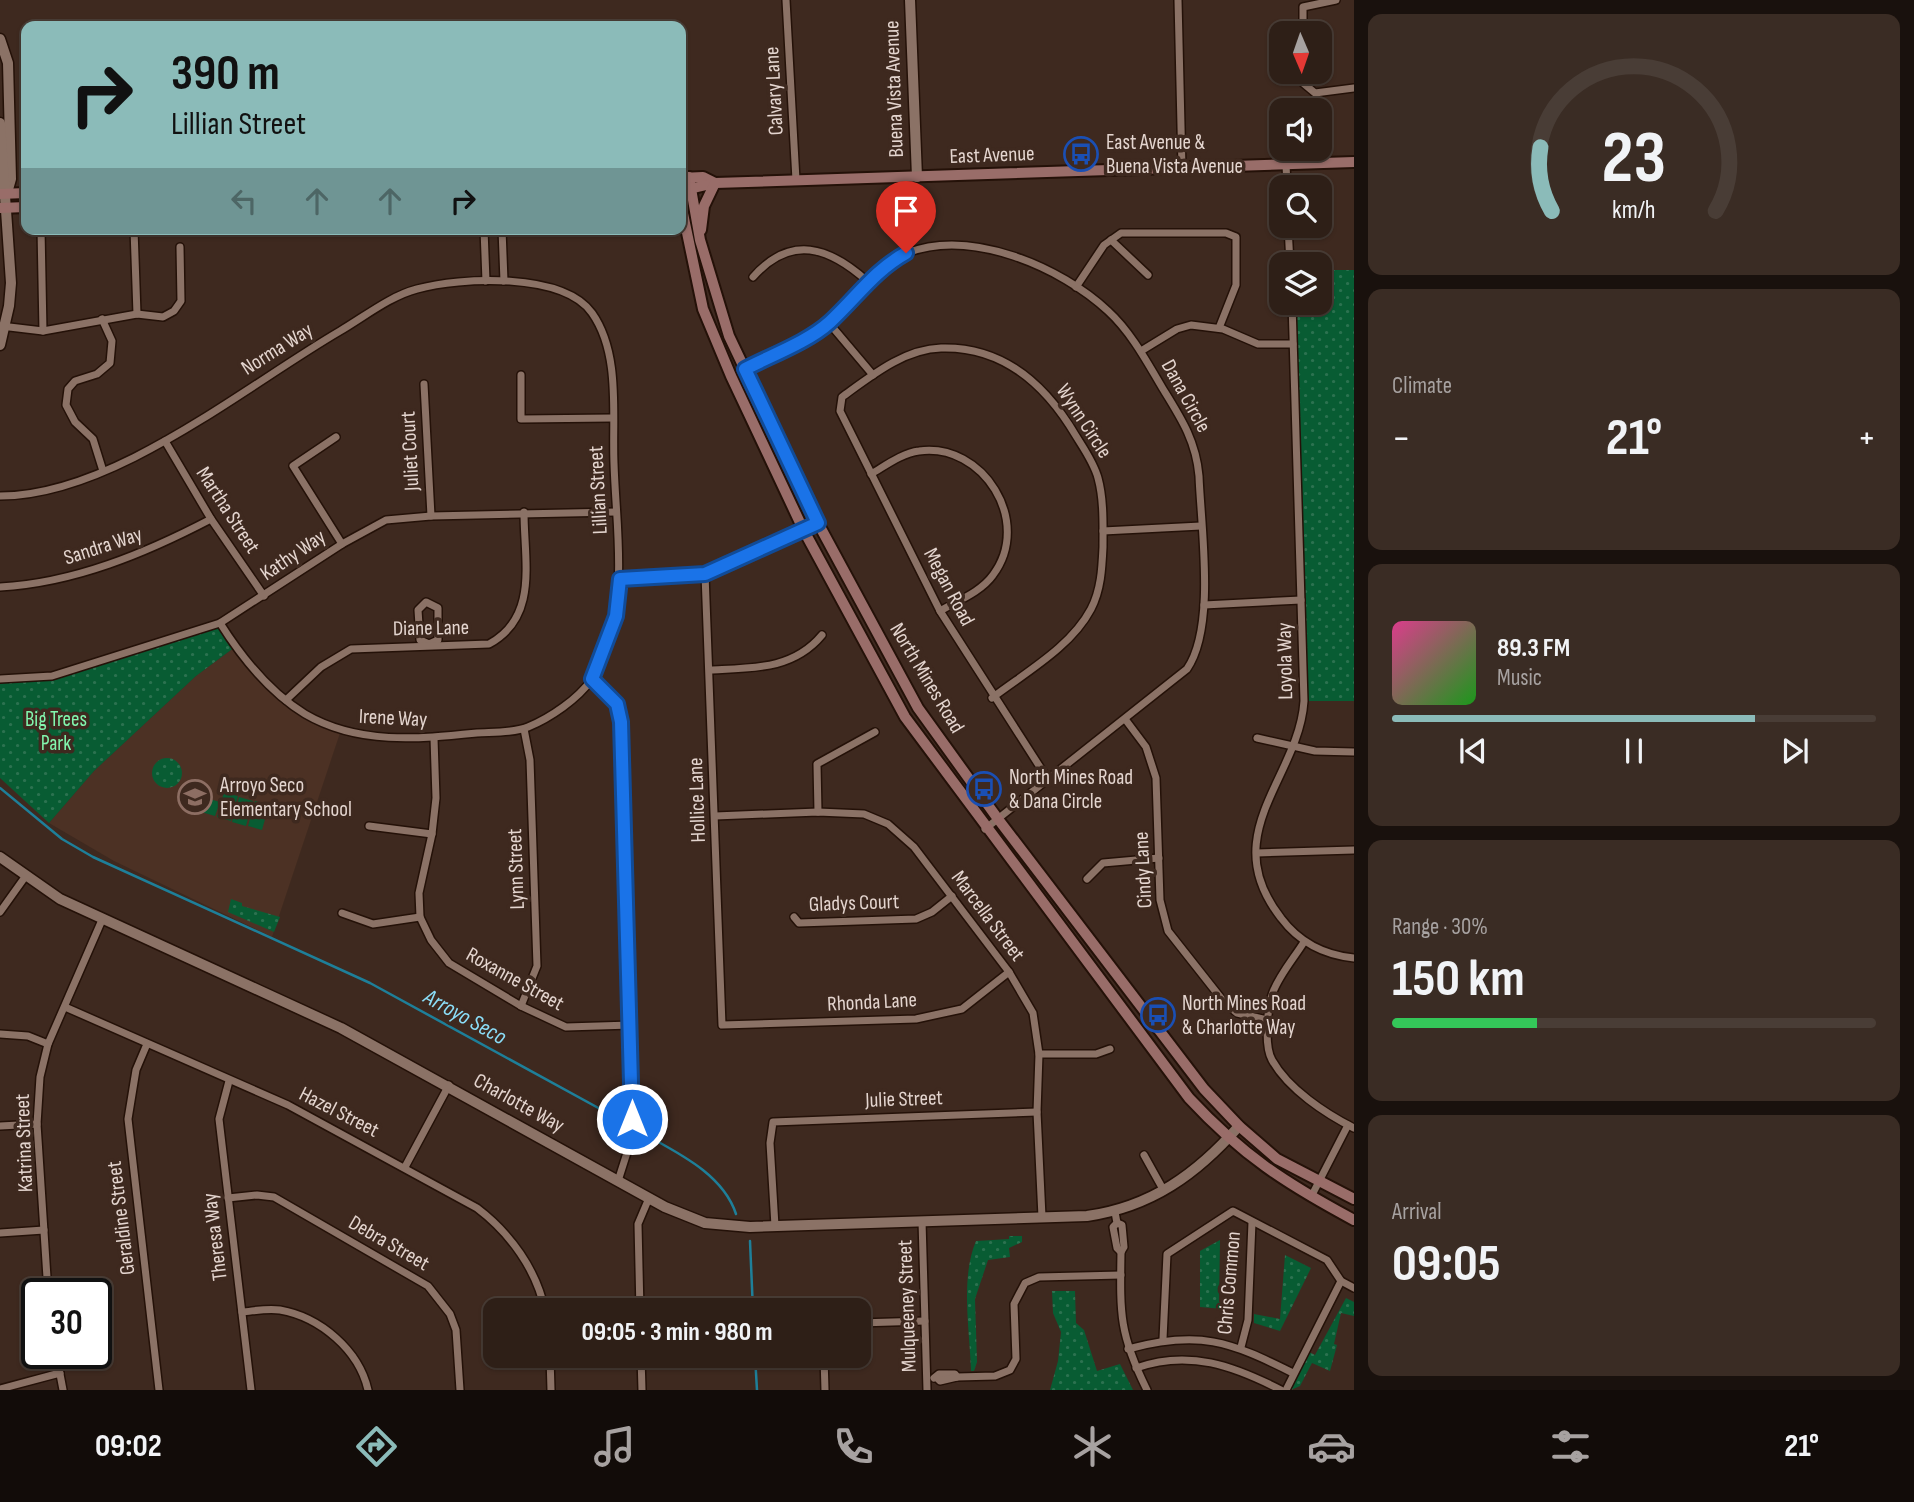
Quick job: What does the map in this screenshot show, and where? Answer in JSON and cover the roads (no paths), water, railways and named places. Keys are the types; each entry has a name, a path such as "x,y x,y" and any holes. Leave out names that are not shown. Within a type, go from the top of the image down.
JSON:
{"main road":[{"name":"East Avenue","path":"686,190 715,183 1354,162"},
{"name":"East Avenue","path":"686,177 703,177 715,183"},
{"path":"700,240 704,206 715,183"},
{"path":"3,194 21,192"},
{"name":"North Mines Road","path":"686,193 726,327 818,523 918,708 998,819 1205,1089 1239,1126 1277,1159 1354,1199"},
{"name":"North Mines Road","path":"686,228 702,304 731,376 803,529 905,717 985,829 1189,1098 1227,1139 1263,1167 1354,1220"},
{"path":"702,304 712,314 733,363 745,369"}],"street":[{"name":"Calvary Lane","path":"786,0 796,180"},
{"name":"Buena Vista Avenue","path":"910,0 917,177"},
{"path":"1178,0 1182,168"},
{"path":"1303,21 1303,7 1336,0"},
{"path":"0,39 8,63 11,179 3,194"},
{"path":"1304,84 1315,93 1354,88"},
{"path":"0,124 11,283 0,345"},
{"path":"1286,164 1286,175"},
{"path":"1076,287 1111,240 1121,233 1226,233 1237,237 1236,285 1219,328"},
{"path":"41,235 43,331"},
{"path":"134,235 137,314"},
{"path":"484,235 486,281"},
{"path":"502,235 505,281"},
{"path":"1111,240 1148,275"},
{"name":"Dana Circle","path":"745,369 829,323 867,281 885,265 906,253 947,245 985,250 1025,260 1076,287 1109,312 1140,351 1192,440 1197,455 1204,605 1201,644 1192,662 1125,719 1046,778 985,829"},
{"path":"2,326 43,331 137,314 163,317 174,312 181,301 180,247"},
{"path":"753,277 766,262 776,257 792,251 810,250 830,253 844,260 867,281"},
{"name":"Norma Way","path":"0,496 28,496 103,471 165,442 296,357 398,297 418,289 486,281 534,282 558,289 581,302"},
{"name":"Lillian Street","path":"581,302 592,312 611,363 615,512 620,579 616,616 592,679"},
{"name":"Loyola Way","path":"1292,315 1304,701 1300,730 1261,817 1257,853 1261,877 1275,910 1304,942 1327,953 1354,958"},
{"path":"102,319 113,341 110,363 97,374 75,381 68,389 66,405 75,422 93,439 103,471"},
{"path":"829,323 873,375"},
{"path":"1140,351 1177,329 1191,325 1219,328 1258,344 1293,344"},
{"name":"Wynn Circle","path":"839,403 842,397 873,375 906,356 941,348 991,356 1033,379 1060,409 1092,463 1101,492 1103,531 1099,587 1092,607 1080,626 992,698"},
{"path":"521,375 521,419 612,418"},
{"name":"Juliet Court","path":"424,384 430,516"},
{"name":"Megan Road","path":"839,403 871,474 940,611 992,698 1046,778"},
{"path":"336,437 293,466 342,544"},
{"name":"Martha Street","path":"165,442 211,519 264,596"},
{"path":"871,474 915,451 939,451 955,454 972,463 997,494 1008,530 1003,557 984,585 940,611"},
{"name":"Kathy Way","path":"0,679 52,676 220,623 342,544 386,520 524,512 615,512"},
{"name":"Diane Lane","path":"286,700 321,667 351,649 429,644 489,645 512,628 525,594 524,512"},
{"name":"Sandra Way","path":"0,587 42,585 160,546 211,519"},
{"path":"620,579 705,574 818,523"},
{"path":"1103,531 1200,526"},
{"name":"Hollice Lane","path":"705,574 722,1024"},
{"path":"1204,605 1301,600"},
{"path":"431,602 438,608 438,640 429,644 420,640 418,610 431,602"},
{"name":"Irene Way","path":"220,623 244,661 286,700 306,714 349,734 434,738 524,729 551,715 592,679"},
{"path":"710,670 776,666 809,651 822,635"},
{"path":"592,679 617,704 621,722 632,1137 618,1181"},
{"name":"Cindy Lane","path":"1125,719 1153,761 1162,915 1168,931 1224,1002 1237,1013 1267,1020"},
{"name":"Lynn Street","path":"521,1006 537,966 530,760 524,729"},
{"path":"818,812 817,764 875,732"},
{"path":"342,913 373,924 390,924 420,917 419,893 432,834 436,798 434,738"},
{"path":"1256,738 1327,752 1354,752"},
{"name":"Marcella Street","path":"715,816 818,812 864,814 888,824 914,847 1009,972 1033,1013 1039,1054 1037,1112 1042,1217"},
{"path":"369,826 432,834"},
{"path":"1257,853 1354,850"},
{"name":"Charlotte Way","path":"0,857 25,877 102,920 341,1028 449,1085 649,1198 705,1223 750,1227 1116,1217 1195,1171 1239,1126"},
{"path":"1087,879 1103,863 1159,858"},
{"path":"0,912 25,877"},
{"name":"Gladys Court","path":"794,917 799,923 916,919 932,912 952,896"},
{"name":"Roxanne Street","path":"420,917 430,940 449,963 521,1006 566,1027 631,1025"},
{"name":"Katrina Street","path":"47,1278 37,1124 40,1077 48,1044 102,920"},
{"path":"1304,942 1274,989 1267,1020 1270,1059 1294,1087 1351,1126 1311,1197"},
{"name":"Rhonda Lane","path":"722,1024 916,1019 962,1009 1009,972"},
{"name":"Hazel Street","path":"65,1007 288,1105 405,1167 495,1222 525,1261 540,1298"},
{"path":"0,1034 28,1036 48,1044"},
{"name":"Geraldine Street","path":"147,1044 136,1070 128,1119 159,1390"},
{"path":"1039,1054 1096,1054 1110,1049"},
{"name":"Theresa Way","path":"229,1081 219,1118 251,1390"},
{"path":"405,1167 449,1085"},
{"name":"Julie Street","path":"775,1226 770,1143 773,1122 1037,1112"},
{"path":"0,1126 37,1124"},
{"path":"1144,1155 1164,1191"},
{"name":"Debra Street","path":"228,1198 257,1195 274,1197 428,1286 450,1314 456,1330 460,1390"},
{"path":"639,1298 638,1224 649,1198"},
{"path":"1163,1339 1167,1254 1233,1211 1326,1260 1342,1282 1354,1288"},
{"path":"1116,1217 1122,1225 1125,1247 1121,1252 1122,1332 1147,1390"},
{"name":"Mulqueeney Street","path":"922,1221 927,1390"},
{"name":"Chris Common","path":"1241,1347 1248,1320 1252,1222"},
{"path":"0,1233 44,1230"},
{"path":"927,1378 937,1378 940,1381 957,1377 995,1376 1010,1370 1016,1359 1014,1304 1020,1289 1033,1279 1121,1275"},
{"path":"1136,1368 1176,1359 1209,1361 1240,1369 1283,1390 1342,1282"},
{"path":"242,1312 278,1310 319,1327 350,1351 362,1369 368,1390"},
{"path":"871,1323 925,1321"},
{"path":"1128,1349 1163,1339 1202,1339 1241,1347 1293,1373"},
{"path":"550,1368 551,1390"},
{"path":"641,1368 642,1390"},
{"path":"824,1368 825,1390"},
{"path":"59,1369 63,1390"},
{"path":"0,1389 60,1373"}],"waterway":[{"name":"Arroyo Seco","path":"0,788 62,839 93,857 370,983 624,1122"},
{"name":"Arroyo Seco","path":"644,1134 685,1157 710,1176 730,1200 736,1214"},
{"name":"Arroyo Seco","path":"750,1241 752,1298"},
{"name":"Arroyo Seco","path":"756,1368 757,1390"}],"place":[{"name":"East Avenue & Buena Vista Avenue","path":"1081,154"},
{"name":"North Mines Road & Dana Circle","path":"984,789"},
{"name":"Arroyo Seco Elementary School","path":"195,797"},
{"name":"North Mines Road & Charlotte Way","path":"1158,1015"}],"park label":[{"name":"Big Trees Park","path":"56,731"}]}
